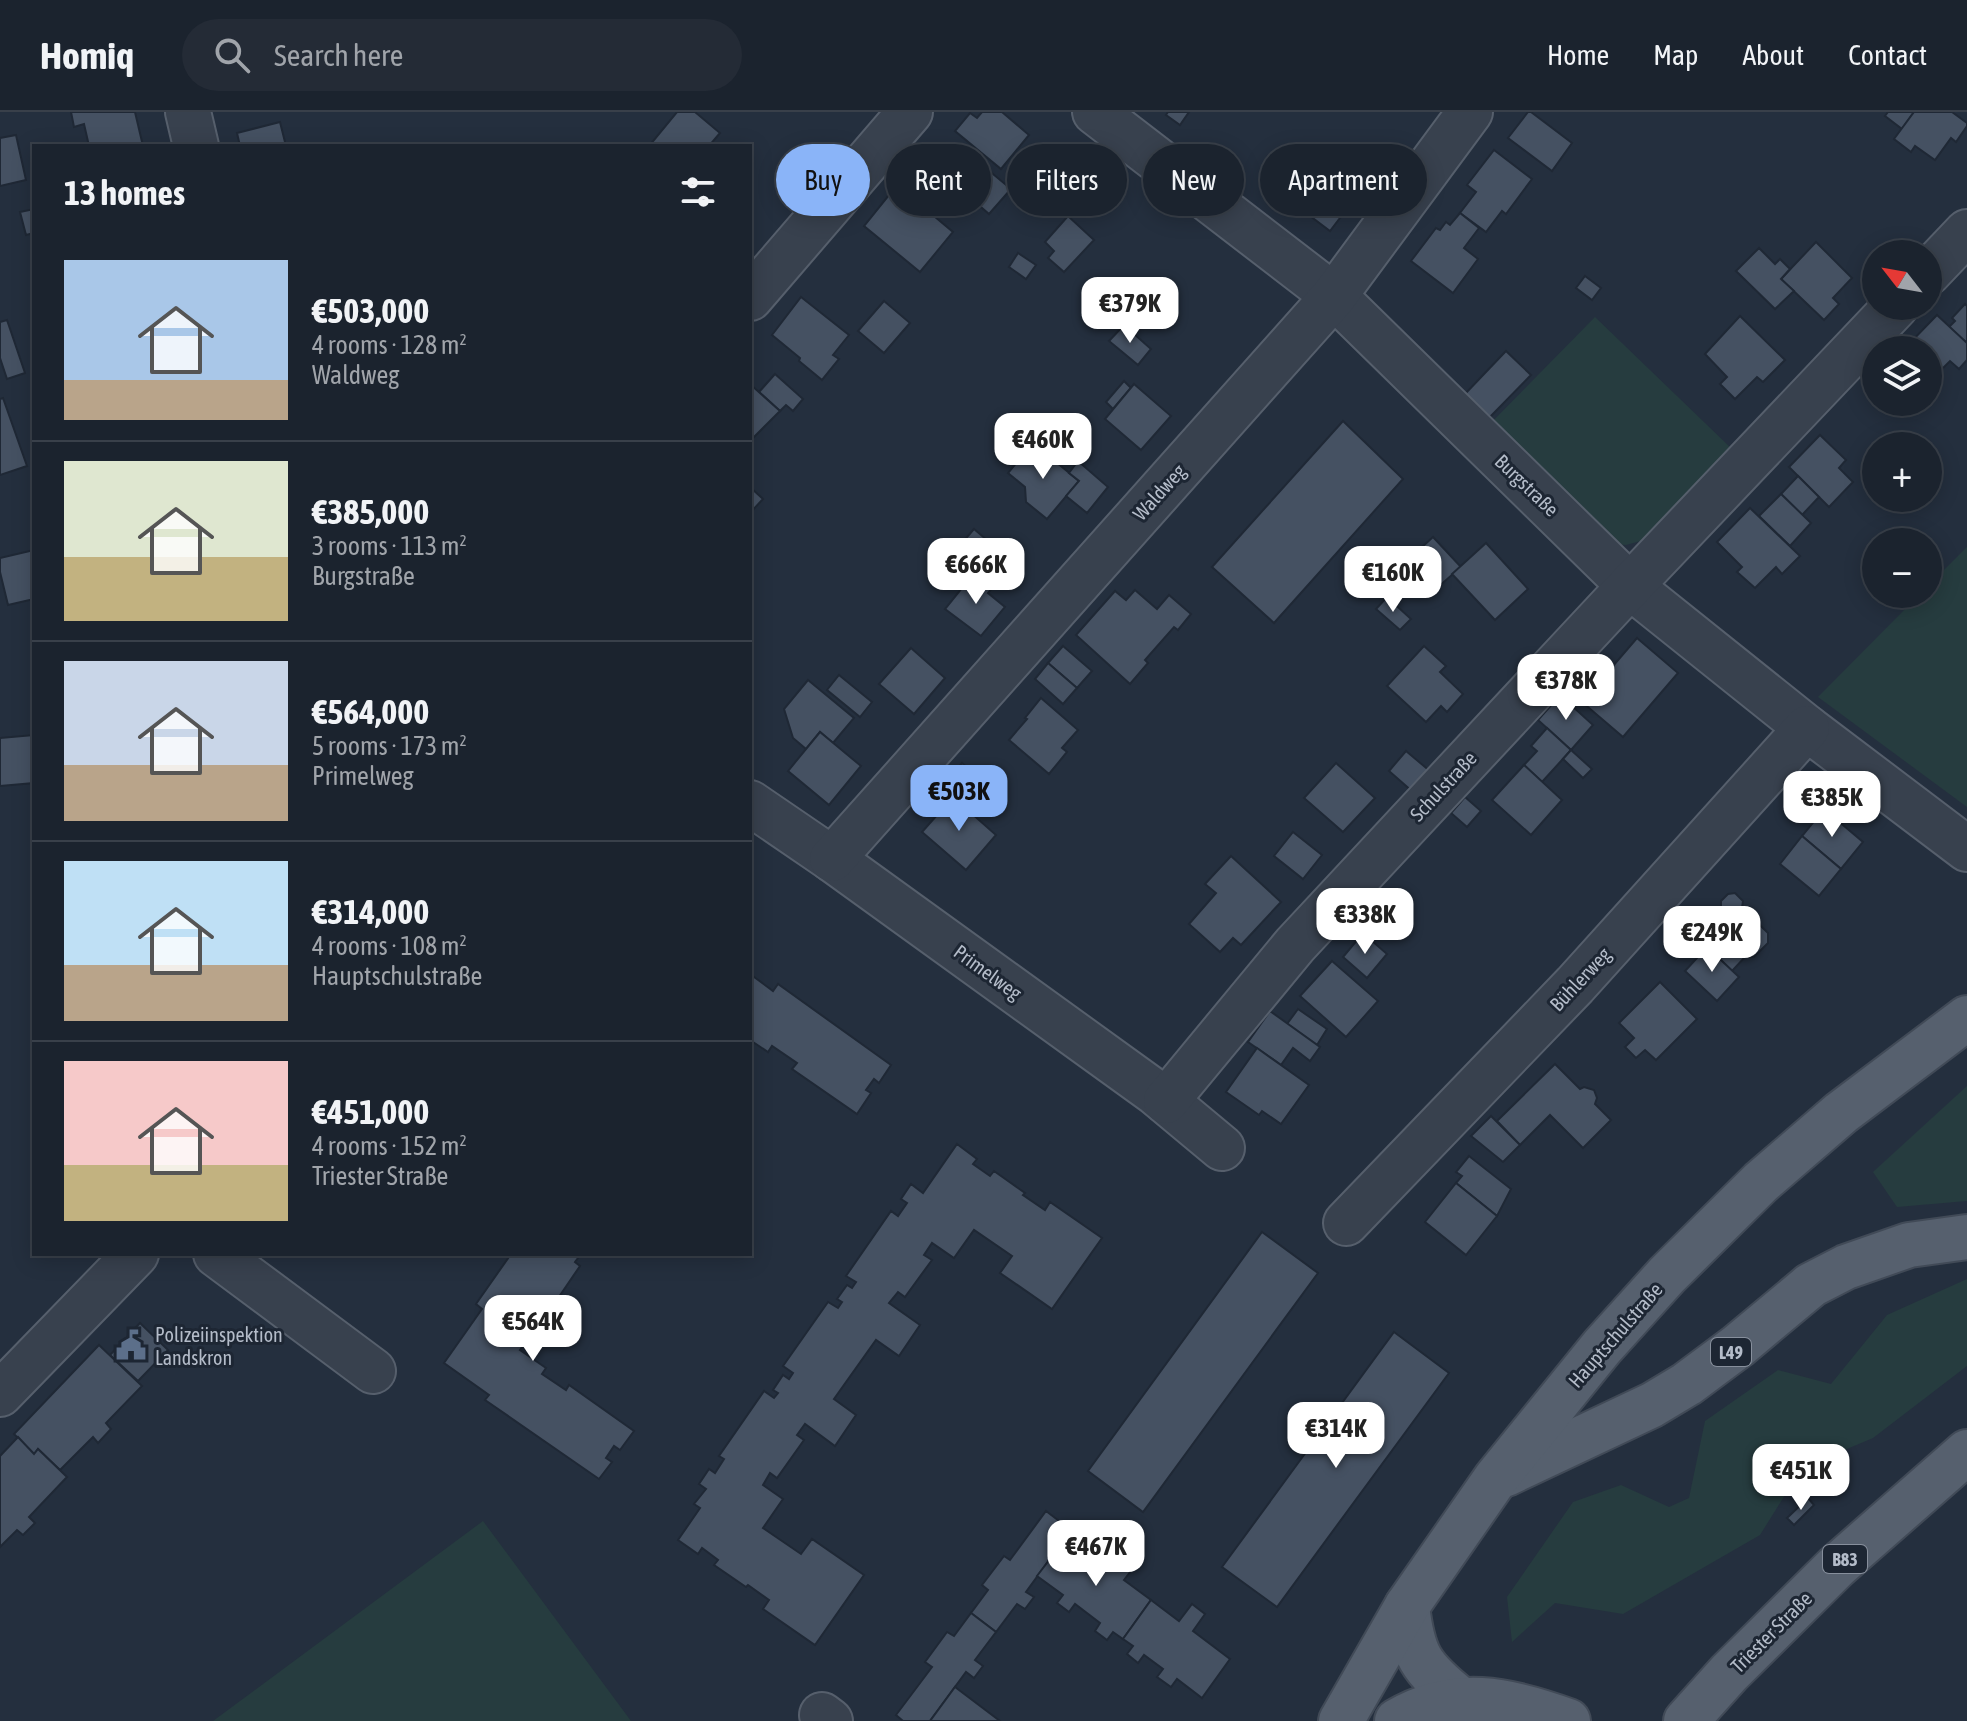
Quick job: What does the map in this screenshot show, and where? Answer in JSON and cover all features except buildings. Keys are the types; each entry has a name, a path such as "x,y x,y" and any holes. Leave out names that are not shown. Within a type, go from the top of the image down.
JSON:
{"main road":[{"name":"Hauptschulstraße","path":"1341,1721 1407,1606 1496,1478 1648,1295 1761,1182 1841,1113 1967,1018"},
{"name":"L49","path":"1496,1478 1652,1405 1687,1384 1811,1285 1846,1267 1909,1245 1967,1237"},
{"name":"Triester Straße","path":"1686,1721 1729,1673 1836,1567 1967,1452"},
{"path":"1407,1606 1411,1637 1421,1662 1435,1679 1460,1699"},
{"path":"1397,1721 1411,1713 1460,1699 1531,1707 1568,1721"}],"street":[{"path":"188,112 196,144"},
{"path":"752,296 910,112"},
{"name":"Burgstraße","path":"1095,112 1334,296 1631,587 1807,728 1967,849"},
{"name":"Waldweg","path":"832,859 1334,296 1470,112"},
{"path":"1942,258 1967,232"},
{"name":"Schulstraße","path":"1166,1101 1295,945 1883,320"},
{"name":"Bühlerweg","path":"1346,1223 1575,985 1807,728"},
{"name":"Primelweg","path":"752,804 1166,1101 1222,1148"},
{"path":"0,1394 134,1256"},
{"path":"219,1256 373,1371"}],"green space":[{"path":"1595,317 1733,450 1644,540 1626,545 1605,543 1488,426"},
{"path":"1967,547 1967,807 1818,697 1906,608 1942,608 1942,572"},
{"path":"1967,1086 1967,1201 1897,1207 1873,1172"},
{"path":"1967,1279 1967,1366 1873,1438 1802,1468 1760,1535 1623,1614 1555,1603 1512,1642 1507,1597 1573,1502 1621,1485 1669,1507 1689,1498 1705,1421 1778,1370 1831,1384 1887,1315"},
{"path":"483,1521 631,1721 213,1721"}],"place":[{"name":"Polizeiinspektion Landskron","path":"131,1345"}]}
